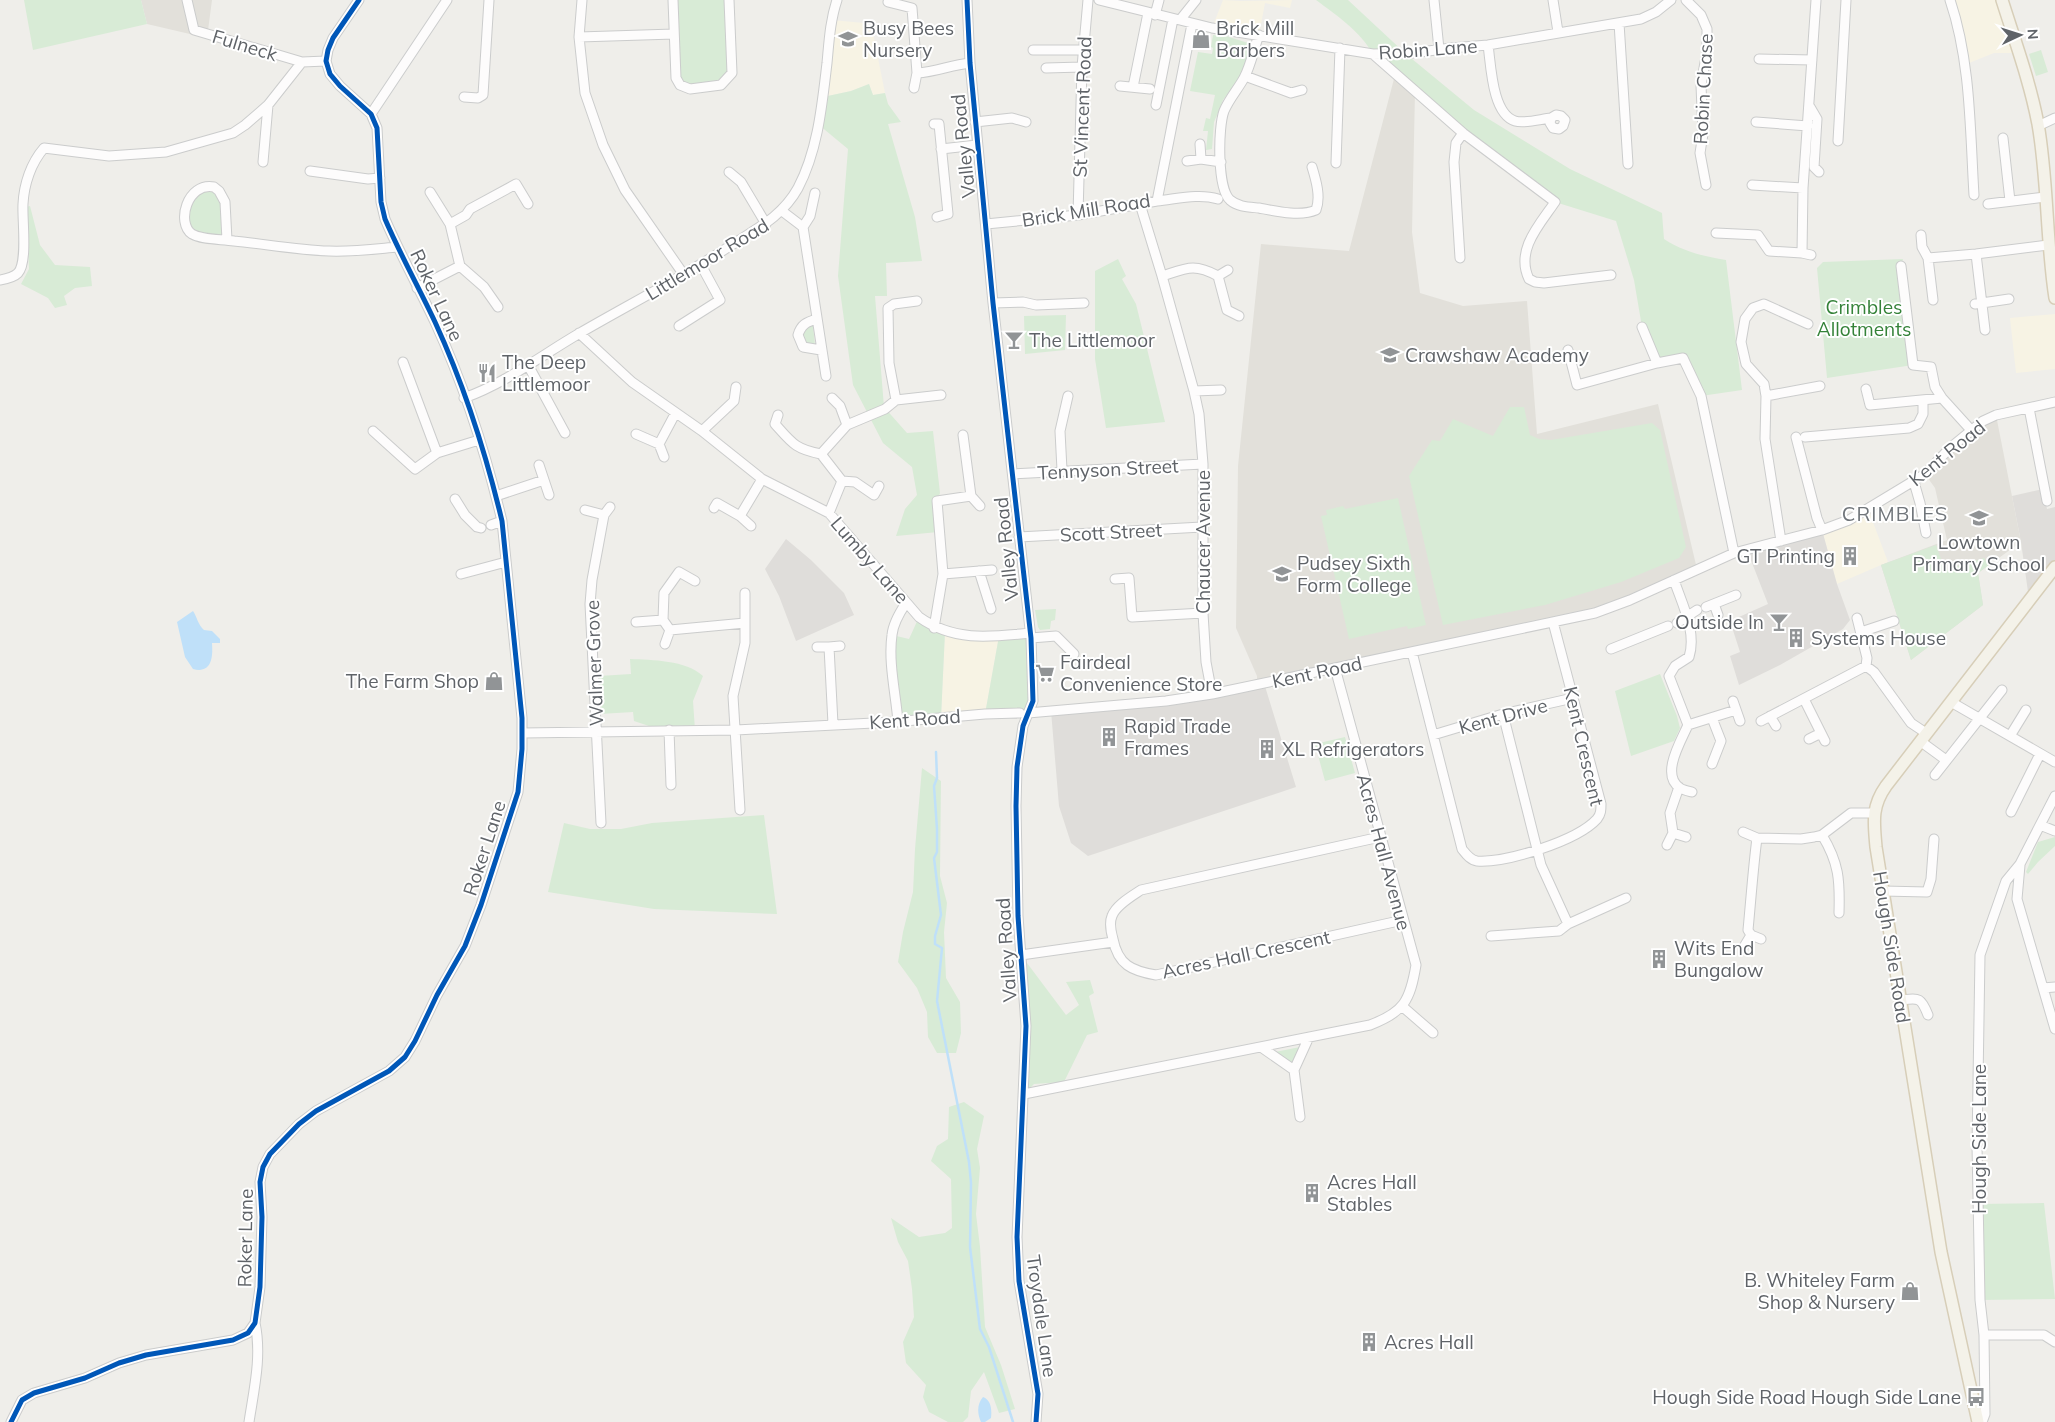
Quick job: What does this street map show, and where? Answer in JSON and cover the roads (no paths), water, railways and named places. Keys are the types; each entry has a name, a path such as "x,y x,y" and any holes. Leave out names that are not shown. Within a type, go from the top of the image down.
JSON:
{"main road":[{"path":"2002,0 2024,67 2038,126 2048,245 2055,298"},
{"name":"Hough Side Road","path":"1978,1422 1941,1252 1876,847 1874,813 1877,799 2055,567"}],"street":[{"name":"Fulneck","path":"187,0 194,30 302,62 326,61"},
{"path":"358,0 333,38 326,61 330,74 340,86 371,114 447,0"},
{"path":"464,97 478,98 483,95 490,0"},
{"path":"582,0 579,36 585,92 603,145 625,190 684,275"},
{"path":"673,0 676,78 680,85 690,89 721,85 732,73 729,0"},
{"name":"Littlemoor Road","path":"464,398 484,391 579,333 684,275 766,224 782,211 798,188 813,149 823,97 833,12 837,0"},
{"name":"Valley Road","path":"967,0 977,145 1031,635 1033,701 1024,713 1018,758 1016,806 1021,955 1026,1026 1024,1094"},
{"name":"St Vincent Road","path":"1078,215 1082,67 1088,0"},
{"path":"1099,0 1177,20"},
{"path":"1133,87 1152,14 1159,0"},
{"path":"1156,105 1177,20 1196,0"},
{"path":"1434,0 1438,49"},
{"path":"1553,0 1558,32"},
{"name":"Robin Lane","path":"1177,20 1373,54 1406,54 1488,45 1641,19 1656,12 1671,0"},
{"name":"Robin Chase","path":"1686,0 1701,15 1707,29 1707,51 1701,85 1703,134 1700,153 1706,185"},
{"path":"1716,233 1758,235 1769,251 1806,254 1803,188 1816,0"},
{"path":"1838,141 1846,0"},
{"path":"1950,0 1955,14 1968,95 1974,195"},
{"path":"888,2 912,8 917,73 914,88"},
{"path":"1619,23 1628,164"},
{"name":"Brick Mill Road","path":"986,224 1078,215 1158,201 1192,24"},
{"path":"579,36 674,34"},
{"path":"1259,34 1245,76 1222,117 1219,148 1225,192 1231,201 1238,205 1279,212 1310,213 1316,210 1318,204 1312,167"},
{"path":"1488,45 1495,95 1503,111 1518,122 1551,118"},
{"path":"1336,162 1340,48"},
{"path":"1033,50 1083,50"},
{"path":"1373,54 1463,133 1554,202 1528,242 1524,263 1529,279 1544,283 1612,274"},
{"path":"1759,59 1812,60"},
{"path":"0,280 18,272 23,261 23,203 26,182 36,157 44,148 109,156 166,152 232,133 245,125 268,105 302,62"},
{"path":"917,73 933,72 950,64 970,63"},
{"path":"1046,68 1082,67"},
{"path":"1245,76 1291,93 1302,90"},
{"path":"1120,86 1150,89"},
{"path":"263,162 268,105"},
{"path":"1810,107 1817,119 1814,166 1819,172"},
{"path":"975,122 1013,113 1026,122"},
{"name":"Roker Lane","path":"249,1422 259,1342 255,1323 260,1287 262,1217 260,1182 263,1167 270,1154 299,1124 316,1111 389,1070 405,1057 465,946 518,792 523,733 502,521 479,440 444,343 385,220 377,128 371,114"},
{"path":"2038,126 2055,118"},
{"path":"1756,122 1808,126"},
{"path":"934,124 939,124 948,214 937,217"},
{"path":"1460,258 1454,162 1456,143 1463,133"},
{"path":"2003,138 2010,201"},
{"path":"1200,144 1201,159"},
{"path":"941,149 977,145"},
{"path":"1187,162 1201,159 1221,162"},
{"path":"310,171 368,179 380,178"},
{"path":"729,172 741,182 766,224"},
{"path":"450,224 466,215 470,209 514,180 528,204"},
{"path":"1752,185 1803,188"},
{"path":"227,240 223,196 214,187 203,186 197,189 189,199 185,224 187,229 196,236 227,240 328,251 397,247"},
{"path":"430,192 450,224 460,266 484,287 498,307"},
{"path":"815,193 810,216 804,227 826,376"},
{"path":"1158,201 1201,197 1218,199"},
{"path":"1988,204 2010,201 2046,208"},
{"name":"Chaucer Avenue","path":"1140,204 1162,276 1199,414 1203,464 1203,613 1206,662 1212,694"},
{"path":"782,211 804,227"},
{"path":"1921,235 1922,247 1928,258 1933,300"},
{"path":"1928,258 2048,245"},
{"path":"1976,254 1984,284 1978,304 1985,330"},
{"path":"678,326 720,300 701,265"},
{"path":"418,288 460,266"},
{"path":"1901,266 1913,365 1931,367 1935,387 1942,398 1971,430"},
{"path":"1162,276 1187,268 1203,268 1218,276 1226,310 1239,316"},
{"path":"1218,276 1228,270"},
{"path":"1978,304 2009,299"},
{"path":"896,400 889,363 888,308 894,304 917,301"},
{"path":"993,303 1023,302 1033,305 1084,303"},
{"path":"1781,541 1765,439 1766,396 1764,384 1746,364 1741,342 1745,319 1753,308 1764,304 1808,324"},
{"path":"817,320 808,322 800,327 798,335 803,348 821,350"},
{"path":"1642,327 1657,363"},
{"name":"Lumby Lane","path":"579,333 632,382 675,414 702,431 762,479 829,513 919,617 934,628 957,635 999,636 1057,632 1074,654"},
{"path":"1568,350 1577,385 1657,363 1683,358 1701,396 1734,553"},
{"path":"403,362 437,453"},
{"path":"528,365 565,433"},
{"path":"1766,396 1820,386"},
{"path":"702,431 734,401 736,387"},
{"path":"1866,388 1870,405 1942,398"},
{"path":"1194,390 1221,390"},
{"path":"821,454 847,425 885,409 896,400 941,396"},
{"path":"1062,470 1060,431 1068,396"},
{"path":"832,398 840,406 847,425"},
{"path":"1822,530 1817,518 1800,437 1909,428 1918,424 1923,414 1923,401"},
{"name":"Kent Road","path":"523,733 736,730 898,722 1166,701 1212,694 1595,613 1630,600 1734,553 1822,530 1849,520 1925,474 1983,421 1996,415 2055,402"},
{"path":"2029,408 2047,501"},
{"path":"659,444 675,414"},
{"path":"778,415 770,427 794,446 821,454 842,481 855,482 874,495 879,486"},
{"path":"373,431 415,469 437,453 479,440"},
{"path":"636,434 659,444 664,457"},
{"path":"962,435 971,496 980,506"},
{"name":"Tennyson Street","path":"1013,474 1203,464"},
{"path":"539,465 549,495"},
{"path":"740,516 762,479"},
{"path":"496,496 544,480"},
{"path":"829,513 842,481"},
{"path":"1914,482 1926,533"},
{"path":"934,628 943,574 937,501 971,496"},
{"path":"455,498 465,515 477,527 481,528"},
{"path":"714,508 717,503 740,516 751,526"},
{"name":"Walmer Grove","path":"601,823 590,604 592,580 604,515 610,507"},
{"path":"585,510 604,515"},
{"path":"491,525 502,521"},
{"name":"Scott Street","path":"1020,537 1202,527"},
{"path":"461,574 506,562"},
{"path":"943,574 992,570"},
{"path":"979,571 991,609"},
{"path":"670,630 663,620 664,594 679,572 695,581"},
{"path":"1116,579 1129,578 1132,617 1203,613"},
{"path":"1674,580 1687,616 1693,646 1690,657 1675,666 1669,676 1688,725 1671,765 1673,777 1679,787 1692,792"},
{"path":"740,810 733,696 745,643 745,593"},
{"path":"1611,649 1673,624 1706,607 1736,595"},
{"path":"898,722 892,669 892,635 898,614 906,602"},
{"path":"1706,607 1718,615"},
{"path":"1857,618 1867,658 1866,666"},
{"path":"636,622 663,620"},
{"path":"1861,632 1894,621"},
{"name":"Kent Crescent","path":"1412,652 1462,849 1468,857 1476,861 1512,857 1539,851 1572,836 1596,820 1600,813 1601,804 1553,622"},
{"path":"670,630 745,624"},
{"path":"666,644 670,630"},
{"path":"817,647 840,646"},
{"path":"829,647 833,724"},
{"path":"1760,721 1866,666"},
{"path":"1866,666 1874,672 1923,737 1946,760"},
{"name":"Acres Hall Avenue","path":"1335,668 1402,920 1416,965 1413,985 1403,1007"},
{"path":"1935,775 2002,690"},
{"name":"Kent Drive","path":"1433,735 1503,714 1573,698"},
{"path":"1804,699 1823,737 1809,739"},
{"path":"1951,702 2055,762"},
{"path":"1688,725 1712,718 1735,705 1740,721"},
{"path":"2010,736 2026,710"},
{"path":"1503,714 1541,865 1568,924"},
{"path":"1770,716 1776,726"},
{"path":"1712,718 1721,741 1712,764"},
{"path":"669,730 671,785"},
{"path":"2010,812 2040,754"},
{"path":"1667,845 1672,833 1670,813 1679,787"},
{"path":"2055,796 2020,864 2017,899 2055,1029"},
{"path":"1743,832 1757,838 1801,839 1822,835 1851,813 1874,813"},
{"path":"2040,825 2055,831"},
{"path":"1672,833 1686,837"},
{"path":"1822,835 1833,853 1838,871 1838,913"},
{"name":"Acres Hall Crescent","path":"1380,837 1141,890 1126,900 1112,915 1111,929 1113,942 1116,953 1130,968 1156,975 1402,920"},
{"path":"1757,838 1748,930 1751,935 1761,938"},
{"path":"1883,891 1927,892 1934,839"},
{"name":"Hough Side Lane","path":"1982,1422 1986,1414 1984,1335 1980,1300 1977,1146 1980,956 2006,881 2020,864"},
{"path":"1491,936 1559,931 1568,924 1626,898"},
{"path":"1745,945 1751,935"},
{"path":"1021,955 1113,942"},
{"path":"2043,988 2055,987"},
{"path":"1901,1000 1917,998 1923,1004 1928,1015"},
{"path":"1024,1094 1370,1025 1390,1017 1403,1007 1434,1033"},
{"path":"1300,1117 1294,1070 1308,1037"},
{"path":"1261,1047 1294,1070"},
{"name":"Troydale Lane","path":"1024,1094 1017,1237 1019,1281 1038,1394 1038,1416 1036,1422"},
{"path":"11,1422 22,1400 34,1393 85,1378 119,1363 146,1355 242,1337 248,1333 255,1323"},
{"path":"1984,1335 2044,1336 2049,1337 2055,1342"}],"water":[{"path":"193,611 202,628 212,631 220,639 220,643 212,643 212,654 208,667 199,670 193,669 185,657 177,622"},
{"path":"983,1397 986,1398 991,1408 991,1418 981,1422 978,1409"}],"waterway":[{"path":"936,752 937,778 934,786 937,852 934,858 941,915 935,936 935,944 942,948 937,1001 969,1162 971,1183 970,1247 980,1329 989,1347 1013,1422"}],"place":[{"name":"Busy Bees Nursery","path":"848,39"},
{"name":"Brick Mill Barbers","path":"1201,39"},
{"name":"The Littlemoor","path":"1014,340"},
{"name":"Crawshaw Academy","path":"1390,355"},
{"name":"The Deep Littlemoor","path":"487,373"},
{"name":"Lowtown Primary School","path":"1979,518"},
{"name":"GT Printing","path":"1850,556"},
{"name":"Pudsey Sixth Form College","path":"1282,574"},
{"name":"Outside In","path":"1779,622"},
{"name":"Systems House","path":"1796,638"},
{"name":"Fairdeal Convenience Store","path":"1045,673"},
{"name":"The Farm Shop","path":"494,681"},
{"name":"Rapid Trade Frames","path":"1109,737"},
{"name":"XL Refrigerators","path":"1267,749"},
{"name":"Wits End Bungalow","path":"1659,959"},
{"name":"Acres Hall Stables","path":"1312,1193"},
{"name":"B. Whiteley Farm Shop & Nursery","path":"1910,1291"},
{"name":"Acres Hall","path":"1369,1342"},
{"name":"Hough Side Road Hough Side Lane","path":"1976,1397"}],"district":[{"name":"CRIMBLES","path":"1895,514"}],"park label":[{"name":"Crimbles Allotments","path":"1864,318"}]}
